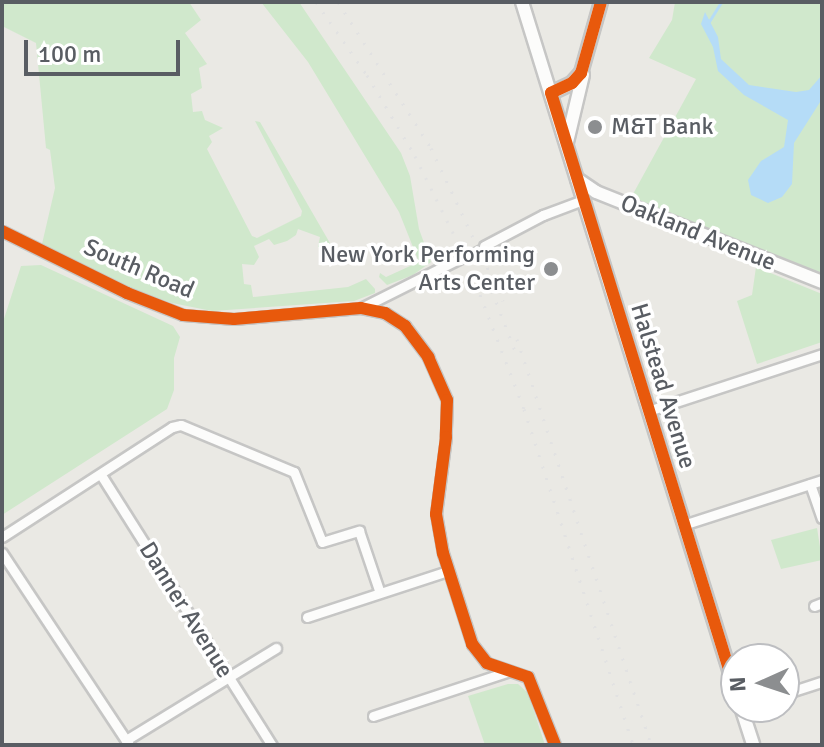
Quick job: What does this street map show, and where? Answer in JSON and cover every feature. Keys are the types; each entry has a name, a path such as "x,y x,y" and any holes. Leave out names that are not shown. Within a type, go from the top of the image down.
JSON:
{"street":[{"name":"Halstead Avenue","path":"522,2 720,643"},
{"path":"566,146 601,2"},
{"path":"551,93 575,80 586,63"},
{"name":"Oakland Avenue","path":"577,179 608,197 822,282"},
{"path":"484,246 543,215 583,200"},
{"name":"South Road","path":"2,231 127,293 183,315 234,319 361,308"},
{"path":"361,308 461,258"},
{"path":"361,308 385,313 405,326 428,357 447,400 446,437 436,514 448,571 476,652 487,663 528,677 534,685 555,745"},
{"path":"648,411 822,354"},
{"path":"2,537 177,425 294,472 322,542 359,531 380,593"},
{"name":"Danner Avenue","path":"101,475 272,745"},
{"path":"683,525 822,480"},
{"path":"810,484 822,518"},
{"path":"2,553 127,742 276,648"},
{"path":"307,617 448,571"},
{"path":"373,716 513,670"},
{"path":"800,689 822,682"},
{"path":"747,723 753,745"}],"green space":[{"path":"2,2 189,2 201,20 185,33 207,64 199,68 202,88 191,94 193,112 202,111 205,120 223,128 209,136 212,142 207,149 252,236 257,238 301,216 302,211 255,121 260,122 338,257 318,247 320,237 298,229 296,235 287,241 274,245 269,239 254,246 259,257 254,265 242,264 244,284 251,285 253,297 348,287 366,279 375,293 354,301 212,311 172,303 127,287 42,244 55,188 50,150 46,148 36,43 2,26"},
{"path":"261,2 299,2 401,153 410,176 419,229 431,262 413,275 387,285 379,277 380,273 386,277 419,262 399,212 308,62"},
{"path":"675,2 822,2 822,275 637,199 633,194 696,79 649,58 672,20"},
{"path":"41,265 173,326 180,337 174,358 174,390 167,409 2,515 2,325 21,266"},
{"path":"756,267 822,294 822,342 757,364 737,301 752,295"},
{"path":"817,528 822,560 781,569 771,540"},
{"path":"518,684 528,693 545,745 485,745 468,696"}],"water":[{"path":"705,12 718,37 721,59 749,85 796,92 809,90 822,75 822,99 794,143 792,184 782,197 768,203 751,195 748,180 761,161 784,147 788,120 744,95 718,71 713,47 701,24"}],"waterway":[{"path":"708,23 721,2"}],"tunnel":[{"path":"461,258 484,246"}],"railway":[{"path":"316,2 367,75 415,156 467,261 524,409 633,745"},
{"path":"338,2 431,148 503,301"},
{"path":"492,291 515,351"},
{"path":"517,339 651,745"}],"cycle path":[{"path":"601,2 581,73 572,83 551,93 721,643"},
{"path":"2,231 127,293 183,315 234,319 361,308 385,313 405,326 428,357 447,400 446,437 436,514 443,553 472,644 487,663 528,677 555,745"}],"place":[{"name":"M&T Bank","path":"595,127"},
{"name":"New York Performing Arts Center","path":"551,269"}]}
